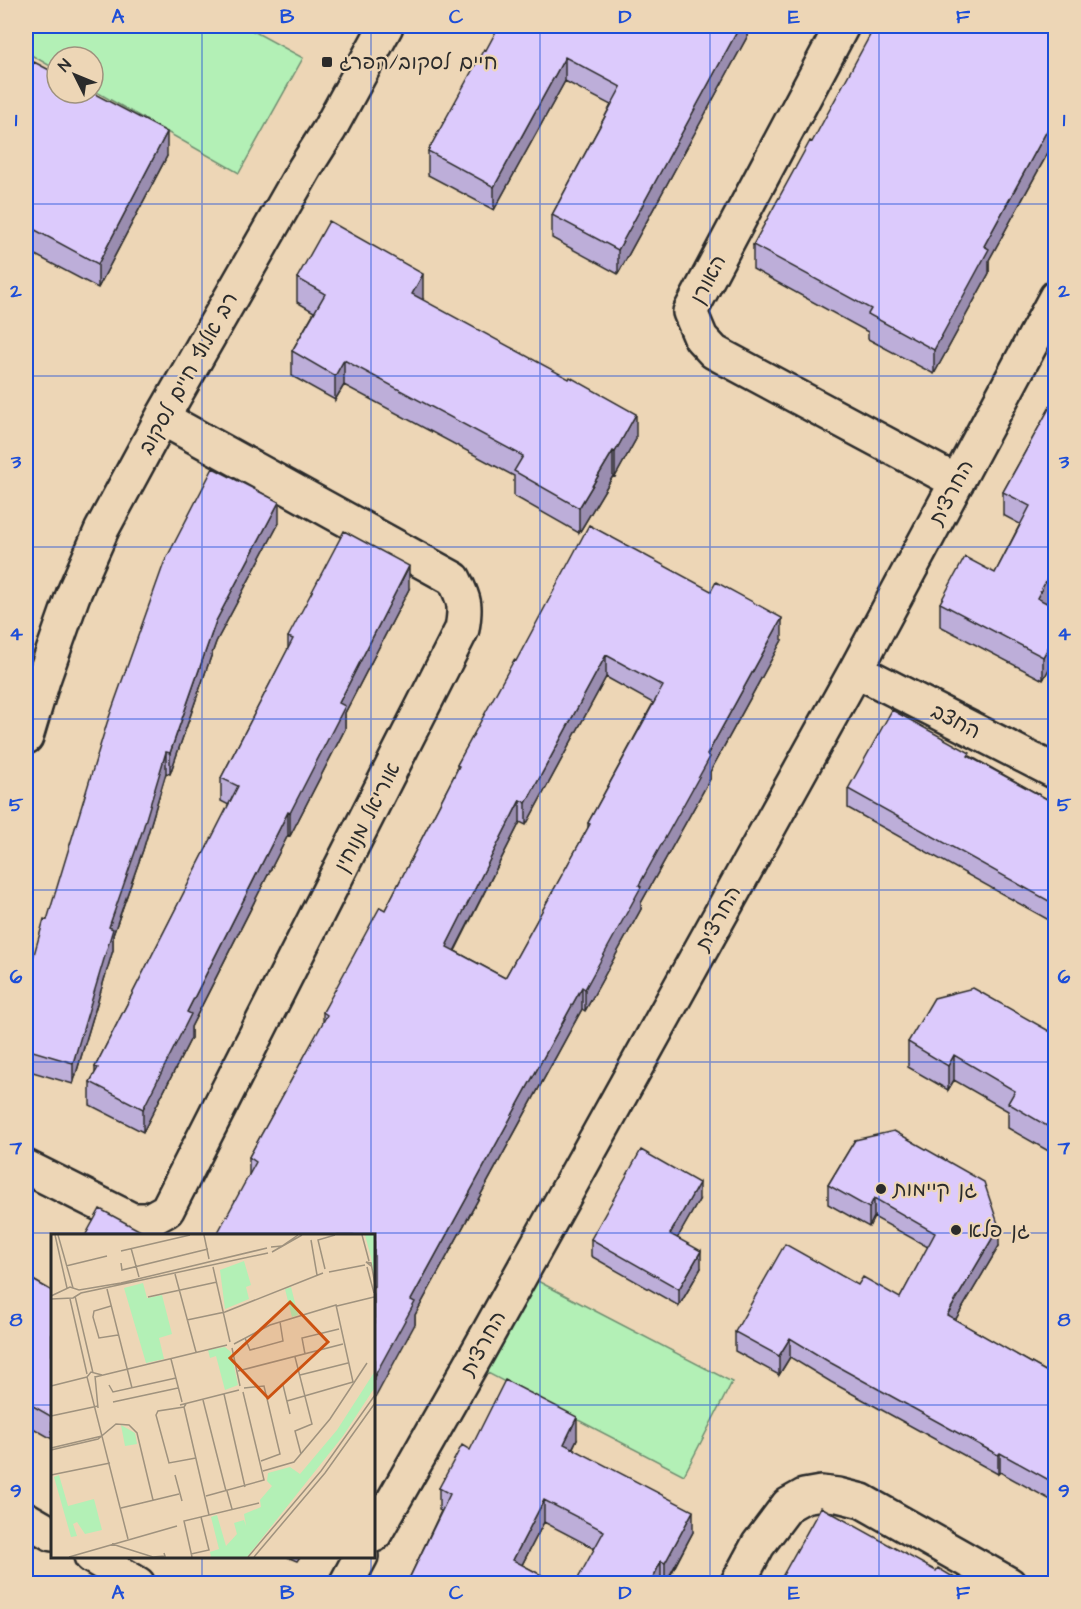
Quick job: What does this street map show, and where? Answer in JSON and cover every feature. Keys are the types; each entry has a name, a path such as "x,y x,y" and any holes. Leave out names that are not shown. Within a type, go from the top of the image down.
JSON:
{"street":[{"name":"רב אלוף חיים לסקוב","path":"26,737 73,595 102,529 162,418 329,130 386,26"},
{"name":"האורן","path":"842,26 690,312 701,338 714,352 957,482"},
{"name":"החרצית","path":"375,1533 856,670 1056,297"},
{"name":"אוריאל מנוחין","path":"26,1167 132,1220 149,1220 167,1210 462,629 465,609 462,594 454,579 162,418"},
{"name":"החצב","path":"856,670 1056,772"},
{"path":"737,1584 758,1545 788,1505 804,1496 821,1493 862,1501 1009,1584"},
{"path":"26,1519 51,1533"},
{"path":"93,1558 138,1584"},
{"path":"346,1584 360,1558"}],"green space":[{"path":"26,26 244,26 303,58 239,173 105,97 105,45 45,45 45,63 26,52"},
{"path":"528,1276 732,1382 684,1475 480,1369"}],"building":[{"path":"499,26 740,26 618,250 552,215 621,87 565,57 494,187 428,151"},
{"path":"875,26 1056,26 1056,114 984,246 989,249 934,350 868,314 871,309 753,245"},
{"path":"34,62 45,68 45,105 105,105 105,99 167,132 98,264 26,225 26,78"},
{"path":"329,221 423,274 412,294 636,414 579,508 514,471 523,456 344,360 335,376 292,351 325,294 297,278"},
{"path":"1056,396 1056,557 1053,563 1055,564 1037,598 1056,608 1056,633 1043,657 940,603 965,557 995,573 1030,506 1003,492"},
{"path":"213,468 279,502 216,621 170,753 166,752 143,829 109,927 113,929 73,1063 26,1049 26,983 44,919 47,920 107,723 164,563"},
{"path":"589,525 711,591 716,582 782,618 707,755 710,757 639,885 641,887 585,989 582,987 411,1300 415,1302 375,1375 375,1234 217,1234 256,1162 249,1157 327,1015 323,1012 380,907 385,910 459,766 457,765 514,660 516,661","holes":["606,655 663,686 588,823 590,824 505,978 447,947 520,800 526,803"]},
{"path":"344,531 409,566 339,703 345,706 290,813 288,812 187,1012 191,1014 143,1109 90,1082 98,1068 95,1067 238,786 221,778 293,639 288,637"},
{"path":"892,710 970,753 968,756 1056,804 1056,905 848,789"},
{"path":"973,988 1056,1035 1056,1123 1052,1129 1008,1103 1015,1091 954,1055 948,1066 908,1042 934,998"},
{"path":"894,1131 984,1182 999,1227 947,1315 1056,1377 1056,1484 1000,1453 998,1455 790,1338 779,1356 735,1332 785,1244 858,1285 863,1277 900,1298 935,1233 874,1198 869,1208 828,1185 855,1140"},
{"path":"641,1150 699,1183 670,1234 701,1251 679,1289 591,1239"},
{"path":"100,1209 146,1234 86,1234"},
{"path":"26,1276 51,1290 51,1416 26,1402"},
{"path":"505,1380 577,1417 564,1444 693,1511 665,1563 661,1561 650,1584 575,1584 604,1531 544,1500 513,1560 558,1584 413,1584 408,1581 450,1494 439,1488 462,1445 470,1450"},
{"path":"821,1507 936,1571 938,1568 965,1584 778,1584"}],"place":[{"name":"חיים לסקוב/הפרג","path":"327,62"},
{"name":"גן קיימות","path":"881,1189"},
{"name":"גן פלא","path":"956,1230"}]}
